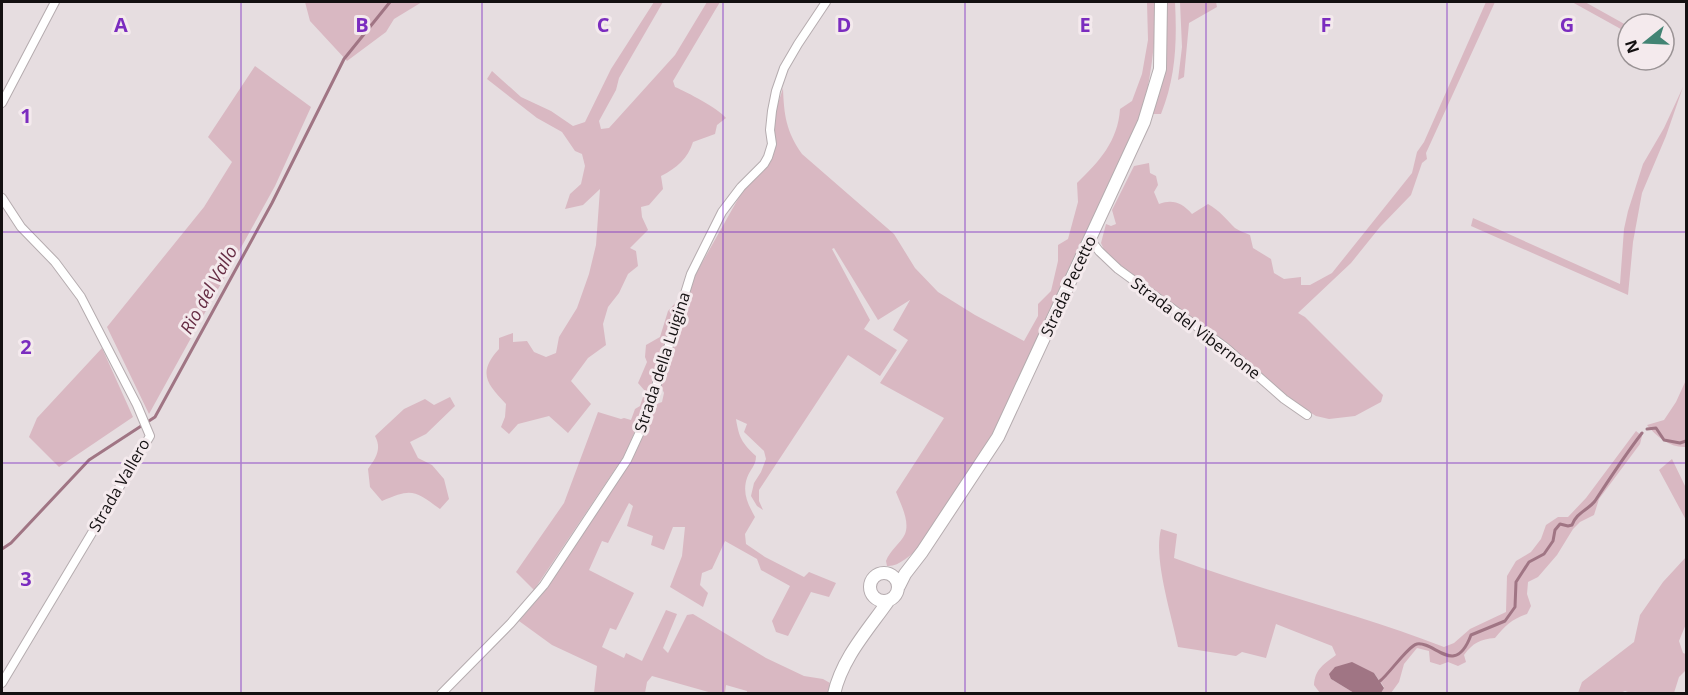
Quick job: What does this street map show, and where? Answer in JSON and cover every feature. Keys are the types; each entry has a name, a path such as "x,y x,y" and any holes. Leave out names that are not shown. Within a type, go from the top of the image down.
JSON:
{"main road":[{"name":"Strada Pecetto","path":"834,693 838,677 847,659 889,600 896,595 905,574 998,437 1144,122 1160,69 1161,2"},
{"name":"Strada Pecetto","path":"867,631 874,608 870,587 873,578 905,564 922,552"},
{"path":"888,573 896,578 899,586"},
{"path":"873,595 880,600 889,600"}],"street":[{"path":"2,103 55,2"},
{"name":"Strada della Luigina","path":"441,693 511,623 544,585 627,460 646,419 691,274 722,212 768,157 772,144 770,121 776,91 784,68 826,2"},
{"name":"Strada Vallero","path":"2,198 21,227 55,262 81,297 150,436 2,683"},
{"name":"Strada del Vibernone","path":"1089,238 1118,269 1225,347 1284,399 1307,415"}],"shaded area":[{"path":"305,2 422,2 394,19 386,32 347,61 310,21"},
{"path":"654,2 663,2 619,78 616,90 599,121 601,129 609,128 675,55 707,2 720,2 673,81 675,87 710,106 726,118 717,125 715,134 693,142 681,162 661,176 663,189 649,205 641,207 642,217 648,230 630,248 636,251 638,266 628,274 619,293 608,307 603,324 606,345 588,358 571,381 591,404 568,433 549,416 518,424 509,434 501,427 506,404 487,378 488,365 499,349 499,338 513,333 513,342 527,341 534,352 546,357 556,353 559,337 577,308 589,274 596,245 600,189 583,205 565,209 570,194 581,184 585,166 582,154 575,151 562,132 537,118 487,79 492,71 521,97 551,111 573,126 585,122 611,69"},
{"path":"1147,2 1157,2 1150,77 1140,121 1006,409 981,456 919,548 900,563 887,566 888,557 905,534 906,529 904,513 896,492 944,418 880,383 908,340 893,330 910,300 878,320 834,248 832,249 870,320 864,329 897,350 880,376 848,355 759,490 759,501 763,510 757,506 751,496 754,483 766,459 764,451 744,432 747,424 736,419 742,440 756,456 745,489 746,498 755,517 745,534 746,544 765,557 804,577 809,572 836,583 829,597 811,592 788,636 776,632 772,621 790,586 761,570 757,559 725,541 712,569 702,573 700,585 708,593 703,607 670,587 682,556 685,527 673,527 664,550 651,545 653,536 627,526 633,506 629,503 608,543 602,541 589,570 634,593 616,630 610,628 602,647 624,658 626,653 642,661 666,610 677,614 663,648 668,653 687,615 693,614 766,658 804,676 823,679 830,683 828,693 747,693 747,691 726,685 725,693 712,693 652,676 647,682 645,693 594,693 597,666 552,645 519,621 545,591 616,484 633,457 654,405 662,402 664,393 660,384 694,277 747,183 770,163 776,143 775,113 783,88 787,122 792,138 802,154 894,234 915,268 938,292 1024,341 1038,316 1038,304 1051,291 1058,261 1058,245 1068,239 1078,202 1077,183 1106,150 1116,131 1120,109 1132,101 1142,74 1148,40"},
{"path":"1165,2 1175,2 1176,31 1173,73 1161,114 1151,114"},
{"path":"1180,2 1216,2 1217,7 1189,23 1184,77 1178,80 1182,47"},
{"path":"1486,2 1495,2 1426,153 1427,159 1422,163 1411,195 1380,227 1351,263 1298,313 1305,317 1383,395 1381,402 1355,416 1329,419 1316,416 1287,398 1189,315 1119,266 1105,252 1101,243 1106,224 1111,226 1116,224 1112,210 1134,166 1149,163 1150,173 1156,176 1158,185 1154,192 1159,204 1177,203 1192,214 1208,204 1235,228 1250,235 1253,248 1271,259 1274,273 1284,279 1301,277 1301,285 1310,285 1332,273 1412,173 1417,152 1424,142"},
{"path":"1572,2 1585,2 1616,19 1616,26"},
{"path":"255,66 311,107 275,186 149,414 107,327 204,207 232,162 208,137"},
{"path":"1683,87 1666,136 1642,193 1633,242 1628,295 1471,226 1473,218 1620,284 1624,229 1643,164 1664,128"},
{"path":"679,299 651,393 626,453 534,590 516,572 564,503 598,412 631,420 635,409 640,406 645,391 638,383 647,362 646,345 660,337 668,311"},
{"path":"102,348 133,417 59,467 29,437 37,418"},
{"path":"1686,380 1686,447 1680,447 1664,441 1647,425 1664,420 1676,402"},
{"path":"450,397 455,406 426,434 410,442 418,458 432,465 444,479 449,499 440,509 412,493 400,494 382,501 370,487 368,469 377,453 378,445 375,436 404,409 425,399 434,405"},
{"path":"1636,431 1642,436 1640,444 1599,499 1594,515 1580,522 1573,529 1557,555 1538,577 1528,582 1527,594 1531,606 1527,614 1509,623 1495,638 1485,639 1471,647 1464,655 1466,662 1458,666 1448,662 1440,665 1430,662 1429,651 1417,648 1404,664 1399,682 1391,693 1381,693 1384,687 1374,673 1331,679 1354,693 1320,693 1314,685 1316,675 1321,667 1336,655 1332,646 1276,624 1266,658 1242,652 1236,656 1178,647 1161,571 1159,541 1161,529 1177,534 1174,558 1377,623 1444,647 1454,643 1470,629 1506,612 1507,576 1516,561 1531,552 1541,539 1546,525 1558,517 1568,517 1586,498"},
{"path":"1672,459 1686,488 1686,520 1659,470"},
{"path":"1686,557 1686,624 1679,641 1683,653 1686,654 1686,670 1679,677 1674,693 1625,691 1578,693 1582,682 1634,642 1640,615 1663,582"},
{"path":"1352,662 1374,673 1384,688 1381,693 1354,693 1331,679 1329,674 1335,667"}],"waterway":[{"name":"Rio del Vallo","path":"2,549 11,543 89,460 155,417 272,203 344,59 390,2"},
{"path":"1647,429 1656,428 1664,440 1680,443 1686,441"},
{"path":"1380,681 1417,644 1452,656 1465,648 1471,635 1505,621 1515,607 1516,582 1529,562 1544,554 1553,541 1555,530 1560,524 1572,525 1576,517 1595,501 1642,433"}]}
